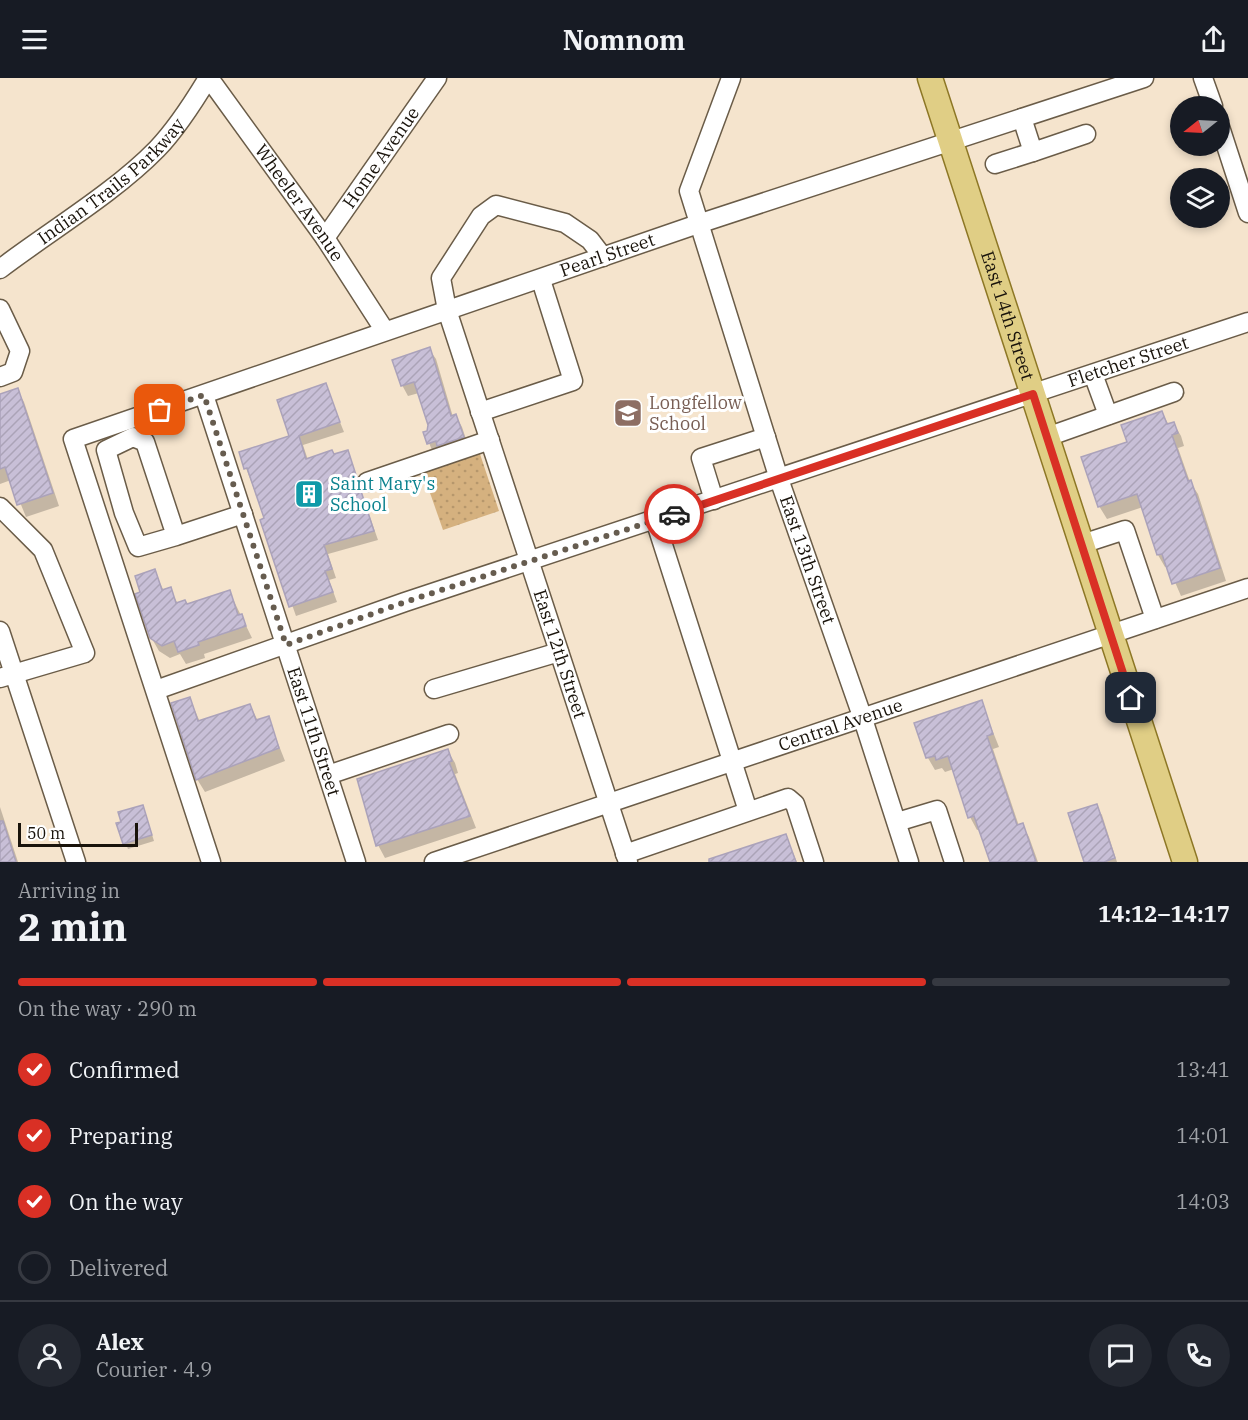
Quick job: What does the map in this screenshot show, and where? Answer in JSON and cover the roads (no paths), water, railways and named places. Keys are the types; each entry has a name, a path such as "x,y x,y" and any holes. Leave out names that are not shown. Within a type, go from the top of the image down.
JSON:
{"main road":[{"name":"East 14th Street","path":"930,78 1185,862"}],"street":[{"name":"Wheeler Avenue","path":"208,78 325,238 385,331"},
{"name":"Indian Trails Parkway","path":"0,269 131,172 176,127 208,78"},
{"name":"Home Avenue","path":"325,238 437,78"},
{"name":"East 13th Street","path":"731,78 689,191 765,437 862,716 909,862"},
{"name":"Pearl Street","path":"156,690 73,439 385,331 541,280 698,224 1144,78"},
{"path":"1203,78 1209,96"},
{"path":"1022,118 1033,152"},
{"path":"995,164 1086,134"},
{"path":"1229,156 1248,213"},
{"name":"East 12th Street","path":"603,257 590,240 565,223 496,205 481,216 444,269 441,278 447,310 627,858"},
{"path":"480,412 573,381 541,280"},
{"path":"0,309 20,351 13,372 0,377"},
{"name":"Fletcher Street","path":"156,690 529,560 656,520 1248,322"},
{"path":"1093,374 1108,415"},
{"path":"1047,437 1174,392"},
{"name":"East 11th Street","path":"204,395 356,862"},
{"path":"176,536 145,442 133,437 106,450 124,513 138,547 176,536 243,513"},
{"path":"714,500 701,458 765,437"},
{"path":"367,482 490,440"},
{"path":"0,507 43,550 86,653 7,675"},
{"path":"656,520 748,811"},
{"path":"1082,544 1125,530 1155,619"},
{"name":"Central Avenue","path":"434,862 862,716 1248,588"},
{"path":"0,631 7,675 47,773 76,862"},
{"path":"434,689 559,652"},
{"path":"156,690 211,862"},
{"path":"328,775 449,734"},
{"path":"627,858 788,798 795,804 814,862"},
{"path":"897,822 937,810 954,862"}],"place":[{"name":"Longfellow School","path":"628,413"},
{"name":"Saint Mary's School","path":"309,494"}]}
